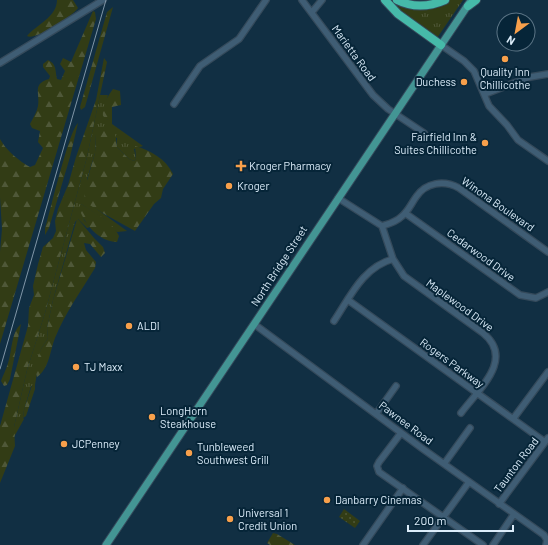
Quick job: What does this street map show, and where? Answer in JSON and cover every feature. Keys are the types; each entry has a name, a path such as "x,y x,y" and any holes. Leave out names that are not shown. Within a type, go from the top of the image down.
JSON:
{"highway":[{"path":"384,0 398,14 441,45"},
{"path":"397,0 406,4 424,6 445,0"},
{"path":"470,3 476,0"}],"main road":[{"name":"North Bridge Street","path":"106,545 394,113 470,3"}],"street":[{"path":"0,63 103,0"},
{"path":"174,104 200,66 239,39 266,0"},
{"name":"Marietta Road","path":"302,0 371,93 394,113 424,133"},
{"path":"312,12 322,0"},
{"path":"441,45 470,66 478,79 489,106 508,125 518,140 548,161"},
{"path":"485,94 530,77 548,74"},
{"name":"Winona Boulevard","path":"382,226 397,220 406,213 420,192 429,185 439,183 450,184 464,191 548,252"},
{"path":"334,320 359,282 370,270 377,265 392,259 382,226 338,198"},
{"name":"Cedarwood Drive","path":"406,213 520,295 536,298 548,292"},
{"name":"Maplewood Drive","path":"392,259 399,270 410,280 492,340 496,349 496,363 461,413"},
{"name":"Rogers Parkway","path":"348,300 476,393 546,440"},
{"name":"Pawnee Road","path":"254,324 546,537 546,545"},
{"path":"513,419 548,372"},
{"path":"376,414 396,386"},
{"path":"444,464 470,428"},
{"path":"401,432 379,462 379,472 483,545"},
{"name":"Taunton Road","path":"499,504 546,440"},
{"path":"423,545 469,482"},
{"path":"363,545 403,488"},
{"path":"493,545 514,514"}],"green space":[{"path":"57,0 73,0 78,8 62,22 38,35 31,37 27,36 50,16 54,11"},
{"path":"387,0 443,4 450,0 463,0 437,38 403,14"},
{"path":"113,7 85,107 81,110 80,107 107,12"},
{"path":"93,11 95,12 96,19 0,344 0,252 2,229 0,197 0,139 9,151 22,162 30,167 35,165 43,148 38,142 40,131 32,128 30,124 36,113 39,86 44,81 49,79 50,76 43,67 43,64 48,60 51,62 55,68 57,79 61,80 65,71 60,64 63,58 71,62"},
{"path":"104,58 107,62 87,157 45,313 27,370 14,427 15,446 0,483 0,426 28,326 29,308 34,295 33,286 38,264 43,247 53,238 56,231 55,221 58,209 68,185 96,100"},
{"path":"113,89 120,91 121,105 112,107 112,120 108,120 103,116 103,109 107,98"},
{"path":"100,95 108,95 103,112 108,120 112,120 112,124 143,146 134,149 136,159 134,161 129,159 117,147 117,138 96,134 95,153 87,179 94,207 127,231 117,232 104,219 81,204 84,220 90,227 87,228 78,219 75,222 53,300 47,328 48,338 41,349 35,385 31,386 24,410 24,419 14,437 14,427 27,370 45,313 87,157"},
{"path":"78,123 70,157 49,228 45,235 45,229 65,156 74,129"},
{"path":"106,126 115,134 117,147 129,159 134,161 136,159 135,146 141,148 162,160 173,174 163,189 161,198 154,204 135,231 88,204 85,200 84,191 95,153 96,134 99,128"},
{"path":"81,204 103,218 112,226 119,236 117,242 104,239 93,231 79,208"},
{"path":"77,219 103,247 105,253 101,257 90,244 84,243 86,250 96,262 95,268 74,302 55,338 47,365 37,377 35,368 41,349 48,338 47,328 53,300"},
{"path":"21,324 10,379 7,385 4,386 1,381 8,363 15,332"},
{"path":"32,385 35,385 35,389 26,416 23,418 24,410"},
{"path":"344,509 360,521 355,528 339,517"},
{"path":"273,533 295,545 270,545 267,543"}],"railway":[{"path":"0,369 106,0"}],"place":[{"name":"Quality Inn Chillicothe","path":"505,59"},
{"name":"Duchess","path":"464,82"},
{"name":"Fairfield Inn & Suites Chillicothe","path":"485,143"},
{"name":"Kroger Pharmacy","path":"241,166"},
{"name":"Kroger","path":"229,186"},
{"name":"ALDI","path":"129,326"},
{"name":"TJ Maxx","path":"76,367"},
{"name":"LongHorn Steakhouse","path":"152,417"},
{"name":"JCPenney","path":"64,444"},
{"name":"Tunbleweed Southwest Grill","path":"189,453"},
{"name":"Danbarry Cinemas","path":"327,500"},
{"name":"Universal 1 Credit Union","path":"230,519"}]}
